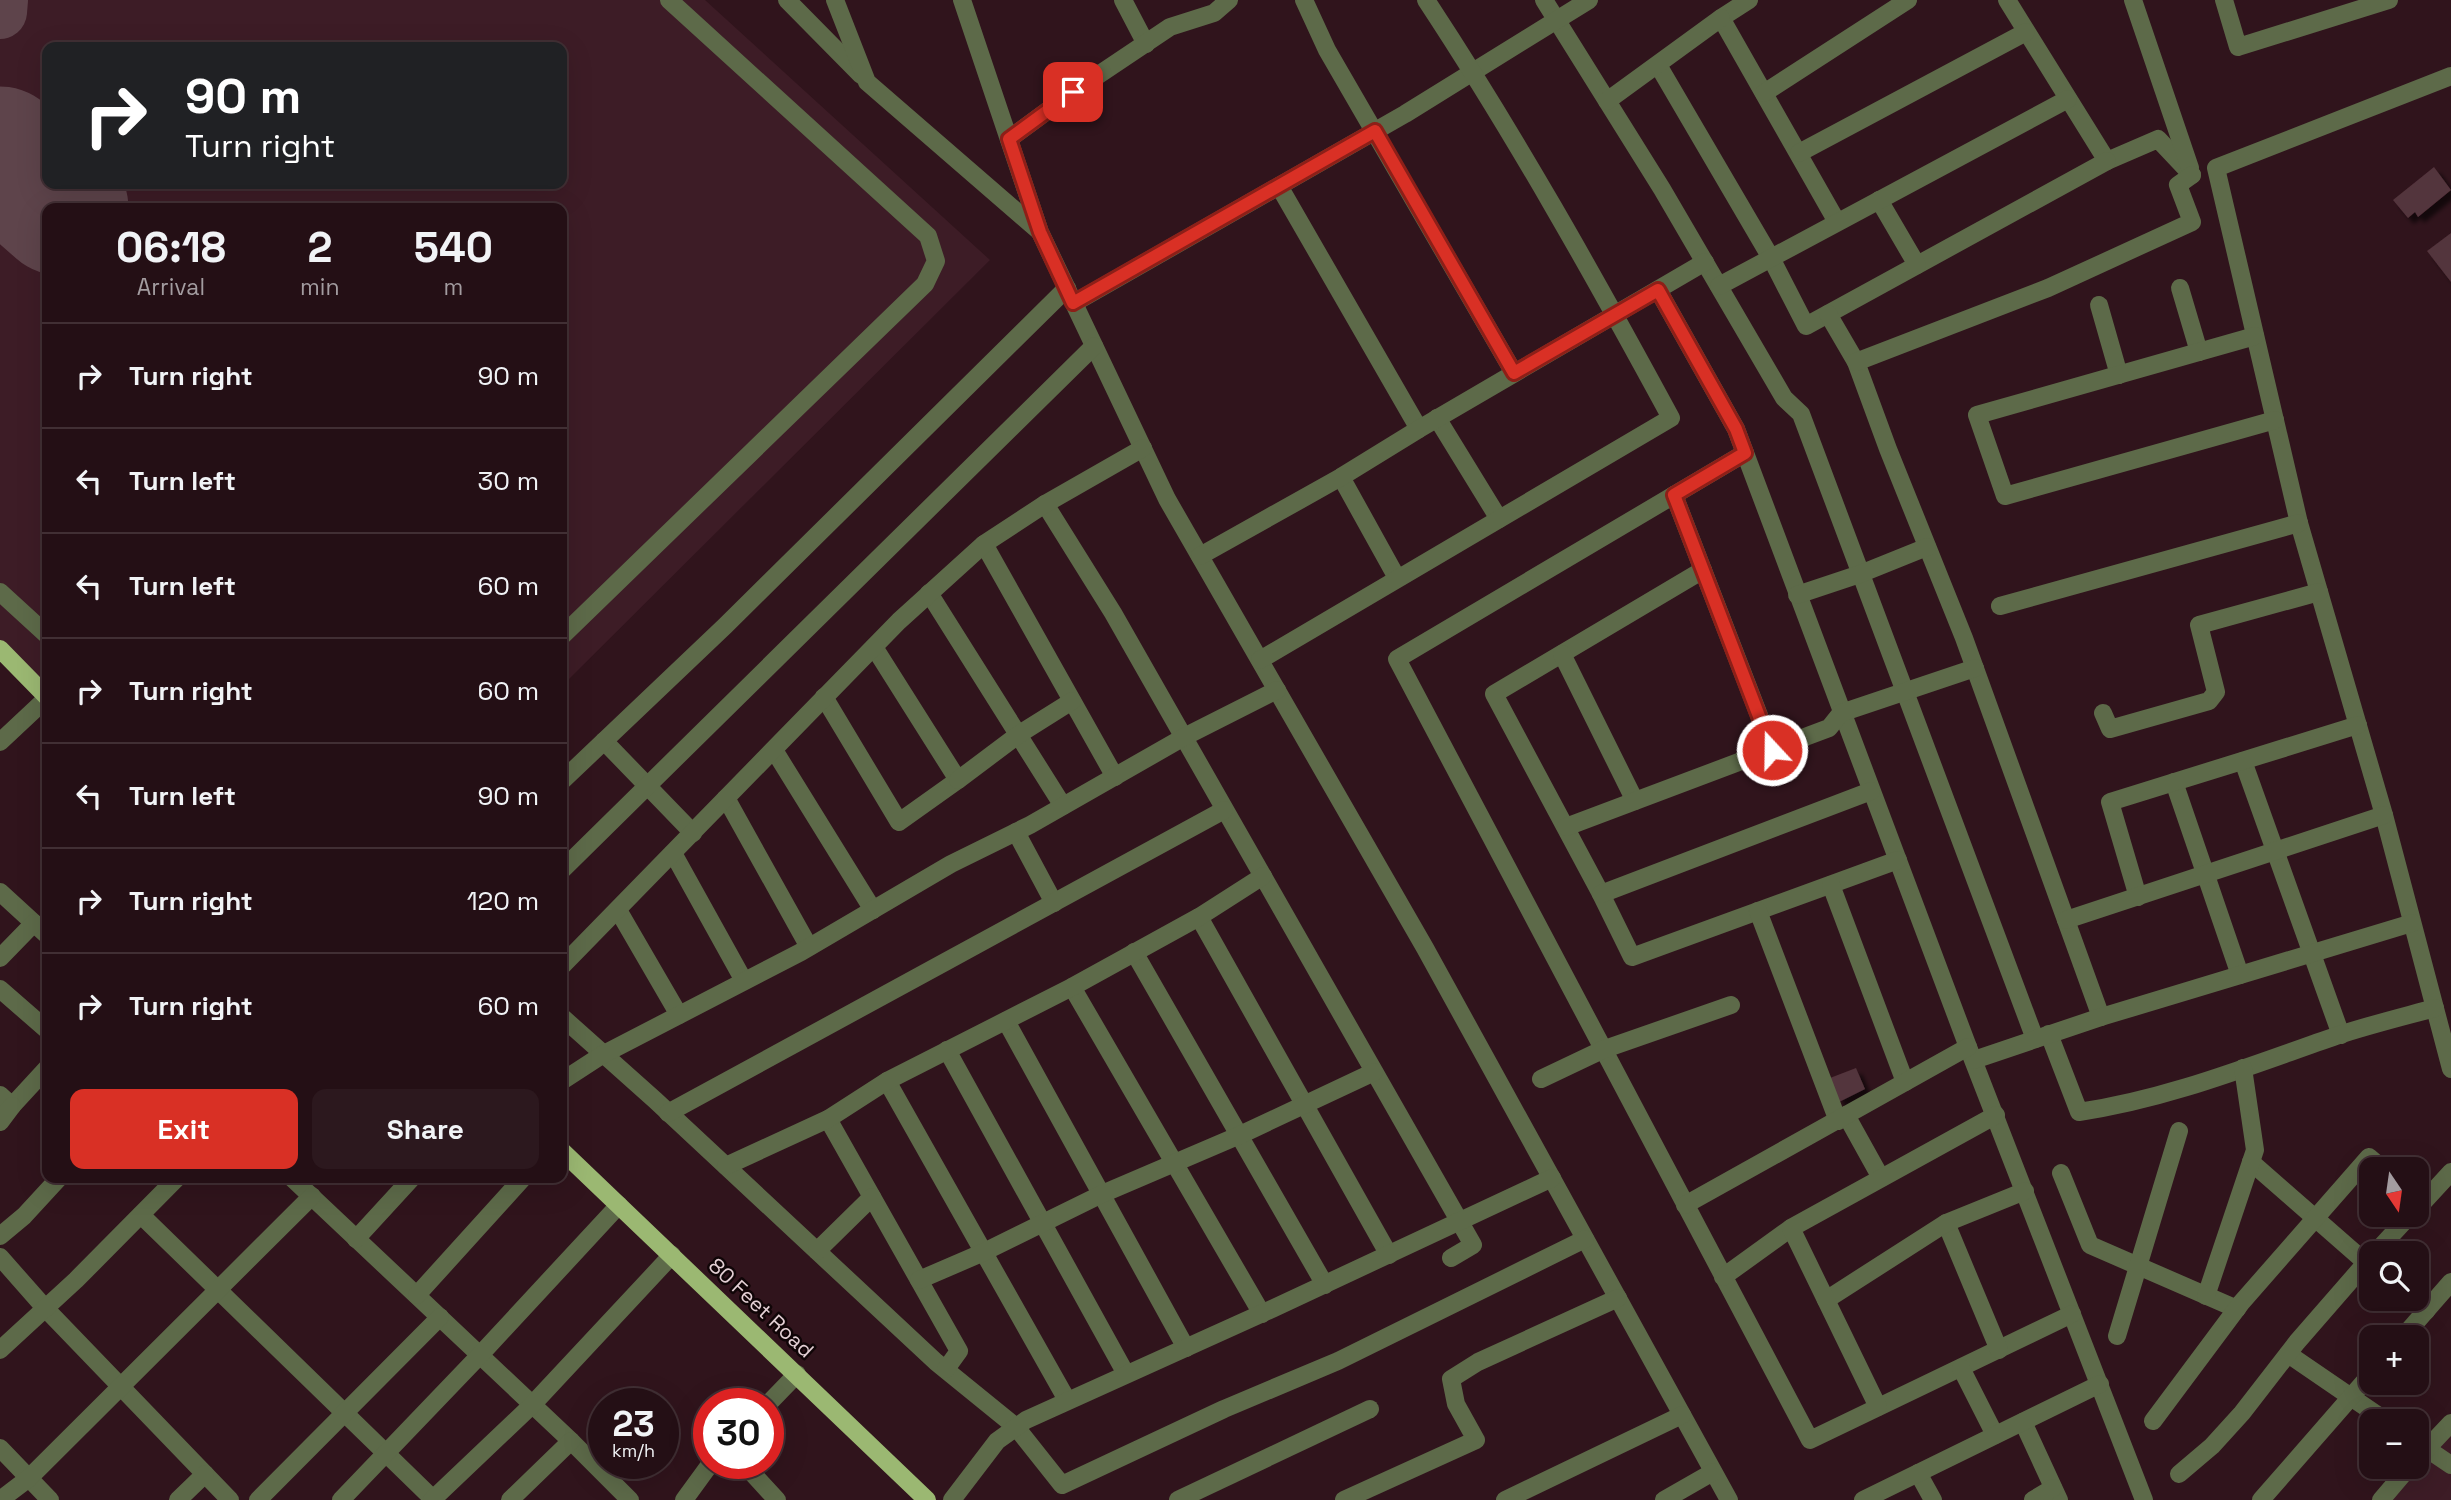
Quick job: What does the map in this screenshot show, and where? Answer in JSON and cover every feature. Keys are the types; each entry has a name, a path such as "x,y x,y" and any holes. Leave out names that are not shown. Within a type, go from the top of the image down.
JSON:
{"main road":[{"path":"0,649 42,692"},
{"name":"80 Feet Road","path":"567,1156 927,1500"}],"street":[{"path":"567,631 925,285 936,261 928,236 668,0"},
{"path":"788,0 867,82 1040,232"},
{"path":"835,0 867,82"},
{"path":"962,0 1040,232 1167,499 1425,947 1729,1500"},
{"path":"1123,0 1146,44"},
{"path":"1009,139 1170,27 1214,13 1229,0"},
{"path":"1304,0 1327,50 1514,373"},
{"path":"1260,660 1671,418 1615,314 1473,71 1426,0"},
{"path":"1544,0 1662,189 1784,398 1801,414 1905,692 2042,1037 2079,1112 2132,1102 2435,1008"},
{"path":"567,776 1070,296 1279,186 1557,22 1589,0"},
{"path":"1607,101 1749,0"},
{"path":"1764,93 1908,0"},
{"path":"2007,0 2107,161"},
{"path":"2133,0 2192,174"},
{"path":"2224,0 2238,47 2389,0"},
{"path":"1721,18 1838,222"},
{"path":"1799,153 2026,32"},
{"path":"1658,65 1770,258 1806,326 2107,161 2158,139 2192,174"},
{"path":"2451,76 2216,168 2299,523 2384,815 2451,1069"},
{"path":"1719,286 2068,99"},
{"path":"1856,362 2048,288 2192,222 2178,185 2192,174"},
{"path":"1279,186 1419,429"},
{"path":"1879,200 1917,265"},
{"path":"1200,556 1341,477 1704,262"},
{"path":"2179,288 2199,352"},
{"path":"1658,290 1736,429 1841,713 2144,1500"},
{"path":"2099,305 2119,375"},
{"path":"1828,314 1856,362 1975,668 2101,1017"},
{"path":"2255,337 1977,415 2005,496 2275,420"},
{"path":"567,865 1094,346"},
{"path":"1437,418 1499,519"},
{"path":"567,961 874,647 984,544 1045,504 1143,448"},
{"path":"1745,453 1397,659 1810,1440 2072,1314"},
{"path":"1341,477 1397,578"},
{"path":"1674,495 1772,750"},
{"path":"1045,504 1113,613 1474,1245 1451,1258"},
{"path":"2000,606 2299,523"},
{"path":"984,544 1115,777"},
{"path":"1797,595 1860,574 1927,547"},
{"path":"1703,570 1494,694 1632,957 1898,860"},
{"path":"0,592 42,630"},
{"path":"2103,713 2110,729 2209,701 2216,692 2199,625 2319,592"},
{"path":"929,593 1063,807"},
{"path":"874,647 958,780"},
{"path":"1562,654 1635,801"},
{"path":"1566,827 1829,728 1841,713 1975,668"},
{"path":"567,1078 602,1055 809,947 951,864 1063,807 1184,737 1277,690"},
{"path":"824,697 899,822 1018,735 1072,701"},
{"path":"0,742 42,702"},
{"path":"2138,897 2110,802 2358,726"},
{"path":"604,741 693,833"},
{"path":"774,750 873,909"},
{"path":"2243,761 2341,1035"},
{"path":"2174,782 2240,975"},
{"path":"1601,894 1871,791"},
{"path":"726,798 809,947"},
{"path":"668,1112 1224,810"},
{"path":"2066,920 2384,815"},
{"path":"1016,832 1054,903"},
{"path":"673,853 744,981"},
{"path":"726,1166 828,1118 887,1082 1134,953 1199,917 1263,876"},
{"path":"1830,885 1905,1082"},
{"path":"0,958 41,929 1,894"},
{"path":"618,909 679,1015"},
{"path":"1758,911 1842,1118 1881,1178"},
{"path":"1199,917 1389,1255"},
{"path":"1685,1205 1905,1082 1971,1053 2042,1037 2412,923"},
{"path":"1134,953 1325,1285"},
{"path":"1072,986 1262,1314"},
{"path":"0,989 42,1026"},
{"path":"1541,1079 1602,1050 1731,1005"},
{"path":"1006,1021 1186,1348"},
{"path":"567,1022 946,1369 1016,1427 1062,1485 1224,1409 1350,1355 1585,1239"},
{"path":"947,1050 1126,1374"},
{"path":"2206,1296 2255,1150 2243,1068"},
{"path":"0,1122 6,1100 42,1072"},
{"path":"919,1280 984,1252 1101,1194 1240,1135 1374,1072"},
{"path":"887,1082 1067,1400"},
{"path":"1723,1277 1791,1228 1996,1115"},
{"path":"828,1118 959,1350 946,1369"},
{"path":"2116,1336 2179,1131"},
{"path":"2251,1162 2315,1219 2359,1251"},
{"path":"2152,1421 2237,1309 2359,1168"},
{"path":"2429,1194 2451,1172"},
{"path":"2061,1173 2090,1245 2237,1309"},
{"path":"952,1500 997,1441 1026,1420 1262,1314 1552,1178"},
{"path":"0,1236 24,1216 54,1183"},
{"path":"0,1350 172,1183"},
{"path":"298,1183 630,1500"},
{"path":"356,1239 407,1183"},
{"path":"417,1295 518,1183"},
{"path":"1826,1300 1946,1223 2025,1191"},
{"path":"0,1500 29,1478 312,1196"},
{"path":"817,1251 872,1197"},
{"path":"341,1500 480,1356 619,1205"},
{"path":"141,1215 433,1500 532,1405 672,1255"},
{"path":"1946,1223 1999,1350"},
{"path":"2387,1241 2399,1227"},
{"path":"1791,1228 1878,1407"},
{"path":"0,1257 45,1308 230,1500"},
{"path":"2179,1474 2213,1446 2288,1354 2359,1274"},
{"path":"2429,1308 2451,1282"},
{"path":"1344,1500 1476,1440 1456,1404 1451,1379 1478,1362 1618,1298"},
{"path":"2414,1325 2426,1311"},
{"path":"258,1500 440,1317"},
{"path":"2288,1354 2368,1409"},
{"path":"1961,1368 1995,1435"},
{"path":"783,1388 797,1374"},
{"path":"1863,1500 2100,1384"},
{"path":"2261,1500 2359,1388"},
{"path":"1178,1500 1370,1409"},
{"path":"1505,1500 1682,1415"},
{"path":"2023,1422 2056,1494 2033,1500"},
{"path":"2429,1442 2451,1423"},
{"path":"509,1500 571,1441"},
{"path":"0,1447 50,1500"},
{"path":"2429,1454 2451,1465"},
{"path":"1664,1500 1713,1472"},
{"path":"1918,1473 1933,1500"},
{"path":"178,1500 205,1474"},
{"path":"684,1500 699,1479"},
{"path":"758,1479 777,1500"},
{"path":"2381,1500 2399,1479"}],"shaded area":[{"path":"0,0 705,0 990,260 567,681 567,203 42,203 42,692 0,649"},
{"path":"2451,1426 2451,1500 2384,1500 2403,1479 2429,1479 2429,1450"}],"building":[{"path":"2434,167 2451,190 2418,217 2415,212 2408,218 2393,200"},
{"path":"2451,233 2451,282 2427,251"},
{"path":"1856,1068 1865,1089 1839,1102 1830,1078"}],"taxiway":[{"path":"0,12 1,0"}],"runway":[{"path":"0,154 55,203"}],"route":[{"path":"1073,92 1009,139 1040,232 1073,303 1375,131 1514,373 1658,290 1736,429 1745,453 1674,495 1772,750"}]}
